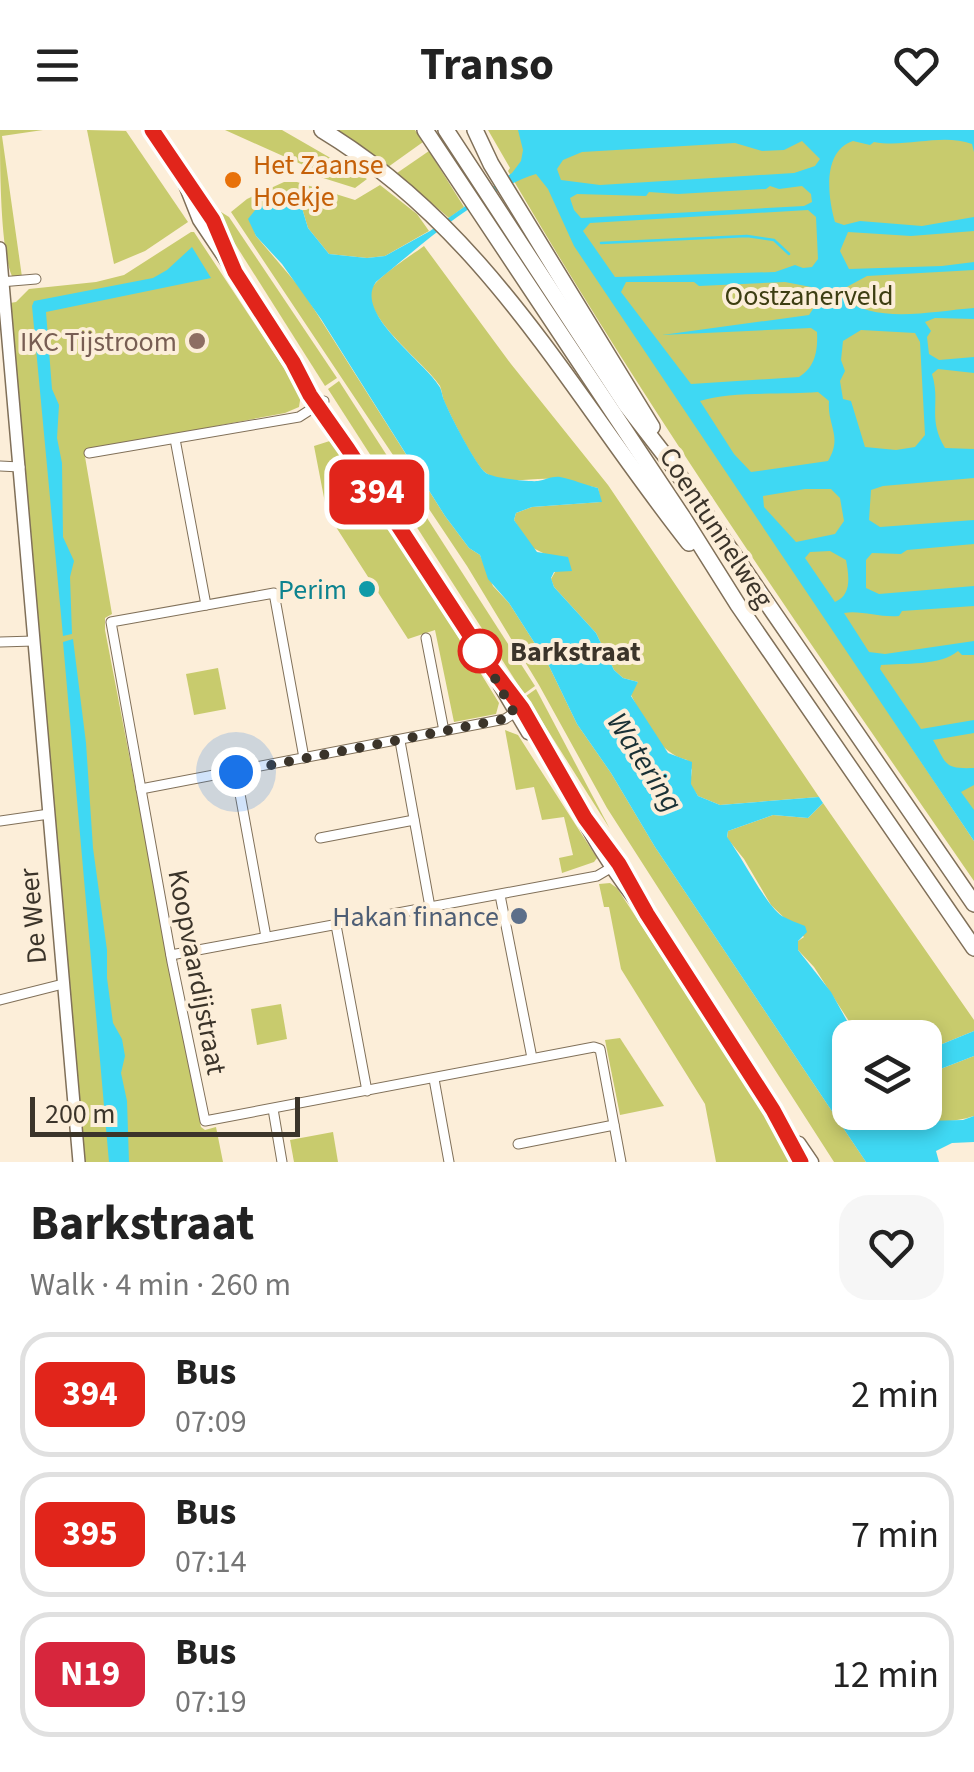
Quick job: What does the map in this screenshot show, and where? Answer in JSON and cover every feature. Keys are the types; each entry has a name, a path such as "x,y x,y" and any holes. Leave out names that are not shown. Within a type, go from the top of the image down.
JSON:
{"highway":[{"path":"322,130 382,169 456,236 489,273 738,605"},
{"name":"Coentunnelweg","path":"425,130 738,605 974,948"},
{"name":"Coentunnelweg","path":"446,130 626,406 670,462 974,904"},
{"path":"474,130 491,164 637,399 670,462"}],"main road":[{"path":"152,130 176,162 235,272 348,449 773,1110 812,1162"},
{"path":"773,1110 801,1162"}],"street":[{"name":"De Weer","path":"0,248 78,1162"},
{"path":"2,282 36,279"},
{"path":"89,454 298,417 321,404"},
{"path":"175,439 206,605 274,593 304,758"},
{"path":"0,466 20,467"},
{"name":"Koopvaardijstraat","path":"206,605 110,622 205,1121 591,1047 600,1049 614,1125"},
{"path":"426,638 444,731"},
{"path":"0,642 34,641"},
{"path":"141,789 505,719 518,710"},
{"path":"400,740 430,907"},
{"path":"236,772 266,937"},
{"path":"0,821 49,814"},
{"path":"320,838 414,820"},
{"path":"171,955 597,876 615,866"},
{"path":"500,895 532,1058"},
{"path":"336,925 367,1091"},
{"path":"0,1000 63,984"},
{"path":"434,1079 448,1162"},
{"path":"273,1110 282,1162"},
{"path":"518,1144 614,1125 621,1162"}],"green space":[{"path":"0,130 43,130 2,136 22,277 13,278 5,250"},
{"path":"87,130 126,131 188,222 145,251 114,264"},
{"path":"225,130 282,130 367,179 355,188 320,177 321,173"},
{"path":"332,130 415,130 423,142 388,167"},
{"name":"Oostzanerveld","path":"488,130 974,130 974,824 742,493 974,841 974,881 675,441 562,262"},
{"path":"429,151 464,207 449,218 397,173"},
{"path":"284,182 297,182 355,200 380,185 417,214 429,231 385,256 367,258 329,254 308,228 299,198 292,193 256,209 251,221 256,236 302,290 445,516 469,548 480,555 493,586 509,603 548,664 577,724 832,1111 832,1130 845,1130 866,1162 834,1162 607,808 467,566 231,212 247,199"},
{"path":"221,212 229,217 337,378 325,386 218,217"},
{"path":"191,232 301,394 299,407 285,413 84,451 112,614 105,618 105,630 201,1127 216,1127 223,1162 84,1162 10,303 29,289 124,275"},
{"path":"424,246 511,364 608,485 819,797 720,805 698,796 690,784 692,770 687,760 667,750 652,733 630,693 638,682 623,678 614,670 596,633 554,587 551,579 555,572 549,556 531,547 514,520 516,513 532,507 601,502 598,488 552,479 502,479 486,473 457,428 440,386 377,314 371,301 374,285"},
{"path":"339,381 535,686 524,694 328,389"},
{"path":"336,439 499,703 496,714 454,722 435,630 408,639 327,513 314,446"},
{"path":"218,668 226,709 194,715 186,674"},
{"path":"536,689 610,829 526,696"},
{"path":"505,730 518,735 597,858 594,862 562,873 559,858 573,855 564,817 542,820 534,787 516,790"},
{"path":"823,803 974,1020 974,1031 942,1044 942,1020 848,1020 814,967 798,950 798,941 804,937 771,905 727,838 728,831 773,815 808,818"},
{"path":"610,883 617,888 796,1162 716,1162 705,1104 621,969 609,907 604,907 599,884"},
{"path":"281,1004 287,1039 257,1045 251,1009"},
{"path":"620,1038 664,1106 620,1115 605,1040"},
{"path":"974,1056 974,1116 942,1121 942,1068"},
{"path":"333,1132 338,1162 294,1162 290,1140"}],"water":[{"name":"Watering","path":"518,130 974,130 974,152 972,144 949,140 870,145 853,141 836,154 829,187 835,222 844,225 860,221 922,226 974,217 974,231 911,236 848,232 840,251 849,269 974,262 974,270 867,276 843,289 842,297 855,306 887,314 974,308 974,319 935,318 925,322 931,331 927,337 929,354 939,360 974,357 974,373 938,369 932,374 940,437 945,448 974,449 974,478 871,490 869,520 880,527 974,520 974,544 907,550 901,554 872,553 866,560 866,588 879,594 974,586 974,606 902,611 899,616 844,613 869,652 885,654 974,641 974,655 958,651 942,659 881,665 880,669 921,729 974,720 974,733 933,740 948,764 974,768 974,785 961,792 974,810 974,841 574,246 548,189 536,174 495,193 453,220 376,282 372,294 382,322 439,386 463,439 486,473 527,481 560,477 598,488 602,502 532,507 516,513 514,520 537,552 568,557 572,571 554,572 554,587 596,633 614,670 623,678 638,682 631,696 668,753 692,762 691,784 698,796 720,805 819,797 823,803 808,818 773,815 728,831 727,837 775,910 805,926 807,932 798,941 798,950 831,992 847,1020 832,1020 832,1111 577,724 548,664 509,603 488,579 480,555 469,548 445,516 321,319 282,264 256,236 248,219 256,209 292,193 299,198 308,228 329,254 385,256 430,231 512,173 523,150","holes":["802,141 820,159 815,166 794,173 600,185 561,180 557,169 563,160 582,152 735,143 762,151 784,150","802,186 811,194 812,202 804,206 581,218 570,198 577,194 646,196 649,192","808,210 816,217 818,259 812,267 795,265 775,272 615,277 583,231 590,223","626,282 694,282 699,286 785,282 811,287 817,303 809,315 662,335 811,328 817,332 816,352 799,377 691,384 621,292","861,330 915,333 920,342 925,435 915,447 865,447 851,401 843,399 843,341","818,392 829,401 834,445 828,461 751,472 734,454 700,401 726,396","831,489 840,498 844,521 835,534 796,542 764,507 763,496","830,551 846,560 848,584 844,595 835,602 805,558 810,552"]},
{"path":"192,247 211,278 46,312 52,389 59,405 63,537 74,561 70,577 72,634 63,636 32,306 34,301 153,278"},
{"path":"73,639 107,978 113,1023 125,1056 121,1073 127,1101 129,1162 109,1162 63,642"},
{"path":"974,1031 974,1056 942,1068 942,1044"},
{"path":"974,1116 974,1142 952,1143 936,1151 939,1162 866,1162 845,1130 942,1130 942,1121"}],"waterway":[{"path":"601,243 747,236 774,240 789,254"}],"bus line":[{"name":"394","path":"152,130 213,220 235,272 310,395 522,708 585,818 619,864 773,1110 801,1162"}],"place":[{"name":"Het Zaanse Hoekje","path":"233,180"},
{"name":"IKC Tijstroom","path":"197,341"},
{"name":"Perim","path":"367,589"},
{"name":"Barkstraat","path":"480,651"},
{"name":"Hakan finance","path":"519,916"}],"route":[{"path":"236,772 505,719 514,713 480,651"}]}
